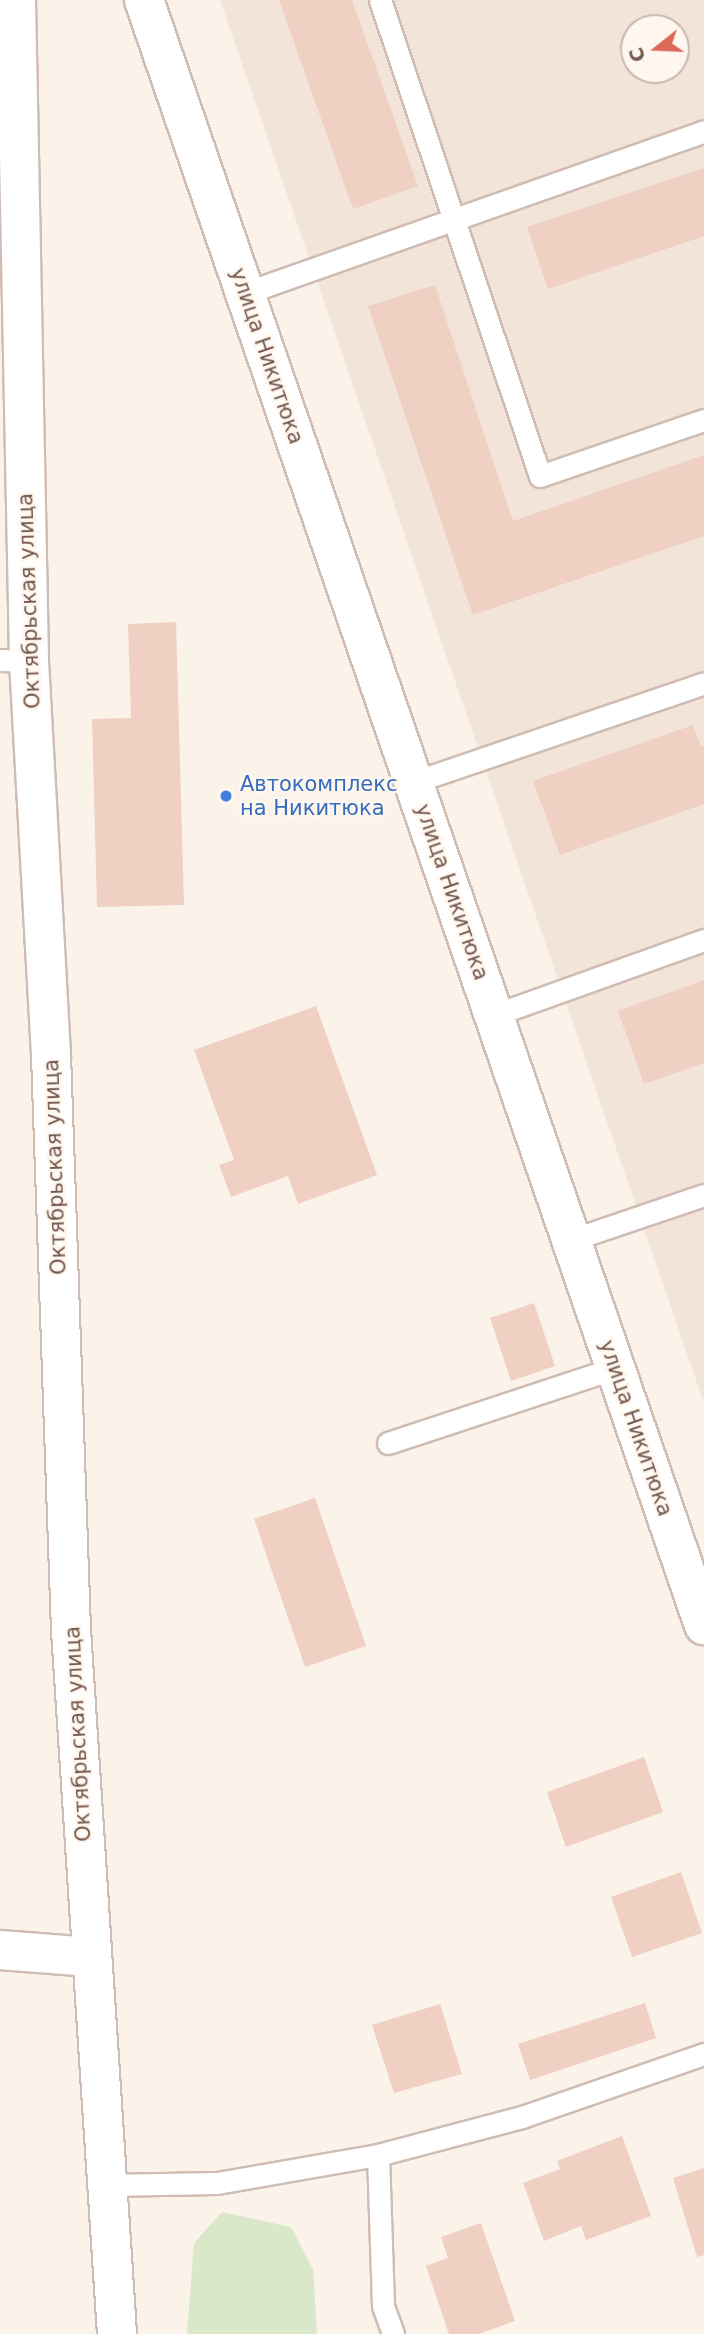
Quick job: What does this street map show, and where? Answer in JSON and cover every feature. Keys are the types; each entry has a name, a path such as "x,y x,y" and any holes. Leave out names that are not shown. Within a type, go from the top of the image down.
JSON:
{"street":[{"name":"Октябрьская улица","path":"16,0 15,660 51,1055 71,1630 117,2334"},
{"name":"улица Никитюка","path":"144,0 704,1625"},
{"path":"0,1950 92,1957"}],"lane":[{"path":"380,0 540,476 704,420"},
{"path":"245,293 704,131"},
{"path":"414,782 704,682"},
{"path":"494,1015 704,940"},
{"path":"571,1240 704,1195"},
{"path":"388,1443 615,1368"},
{"path":"106,2185 217,2183 378,2155 522,2117 704,2054"},
{"path":"378,2155 383,2306 393,2334"}],"shaded area":[{"path":"220,0 704,0 704,1403"}],"green space":[{"path":"222,2212 291,2227 313,2269 317,2334 187,2334 194,2243"}],"building":[{"path":"279,0 352,0 418,186 353,209"},
{"path":"704,168 704,236 548,289 527,227"},
{"path":"435,285 513,521 704,455 704,536 473,615 368,306"},
{"path":"176,622 184,905 97,907 92,719 131,718 128,624"},
{"path":"693,725 701,746 704,745 704,804 560,855 533,781"},
{"path":"704,980 704,1063 644,1084 618,1011"},
{"path":"316,1006 377,1175 298,1204 288,1176 231,1197 219,1165 234,1160 194,1050"},
{"path":"534,1303 555,1366 511,1381 490,1318"},
{"path":"315,1498 366,1646 305,1667 254,1519"},
{"path":"644,1757 663,1812 566,1847 547,1792"},
{"path":"681,1872 702,1933 632,1957 611,1897"},
{"path":"645,2003 656,2038 530,2080 518,2044"},
{"path":"440,2004 462,2074 394,2093 372,2025"},
{"path":"622,2136 651,2216 586,2240 581,2226 544,2241 523,2183 560,2169 557,2161"},
{"path":"704,2168 704,2255 697,2257 673,2178"},
{"path":"481,2223 515,2321 479,2334 449,2334 426,2266 448,2258 441,2237"}],"place":[{"name":"Автокомплекс на Никитюка","path":"226,796"}]}
